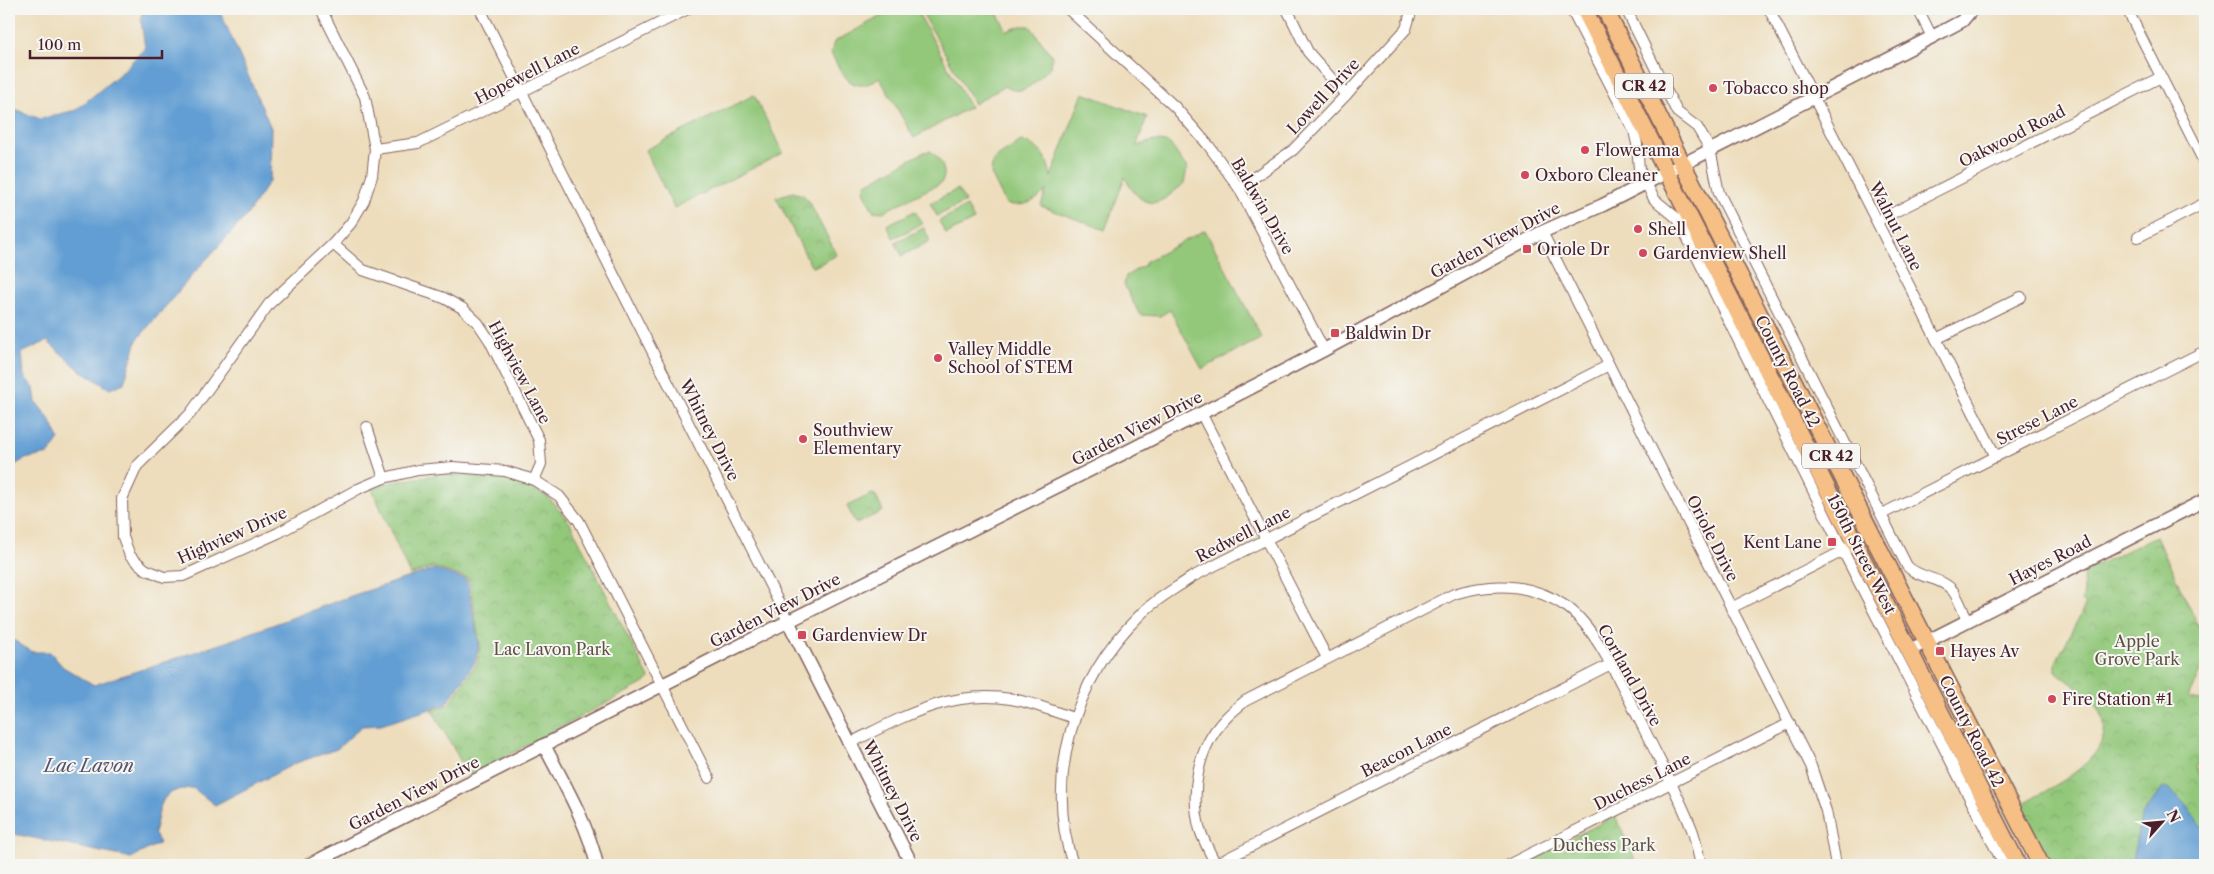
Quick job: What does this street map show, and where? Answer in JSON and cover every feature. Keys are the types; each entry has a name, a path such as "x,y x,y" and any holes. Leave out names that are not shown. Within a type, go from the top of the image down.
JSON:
{"highway":[{"name":"County Road 42","path":"1584,9 1850,547 1910,650 2018,865"},
{"name":"County Road 42","path":"1605,9 2041,865"}],"street":[{"name":"Highview Drive","path":"320,9 365,97 375,149 372,176 364,201 351,223 333,244 269,304 190,414 137,466 122,499 123,537 130,556 145,569 164,576 183,576 278,532 358,489 384,478 418,470 453,467 505,471 534,480 559,496 579,521 709,778"},
{"name":"Whitney Drive","path":"480,9 912,865"},
{"name":"Hopewell Lane","path":"375,149 418,144 688,9"},
{"name":"Baldwin Drive","path":"1068,9 1175,107 1209,146 1239,188 1324,350"},
{"path":"1287,9 1308,52 1346,95"},
{"name":"Lowell Drive","path":"1239,188 1292,150 1346,95 1406,29 1412,9"},
{"name":"150th Street West","path":"1572,9 1634,131 1639,169 1654,199 1678,219 1850,547 2004,865"},
{"path":"1626,9 1678,112 1696,127 1710,149 1719,193 1907,566 1912,571 1945,584 1952,591 1967,620"},
{"name":"Walnut Lane","path":"1769,9 1996,457"},
{"path":"1918,9 1932,36"},
{"name":"Garden View Drive","path":"309,865 788,621 1201,414 1542,232 1603,205 1932,36 1962,20 1972,9"},
{"path":"2127,9 2205,164"},
{"name":"Oakwood Road","path":"1877,222 2161,77"},
{"path":"2138,237 2205,203"},
{"name":"Oriole Drive","path":"1542,232 1811,766 1826,811 1836,865"},
{"name":"Highview Lane","path":"333,244 364,270 444,298 462,308 478,323 490,341 539,440 541,464 534,480"},
{"path":"1936,339 2021,296"},
{"name":"Strese Lane","path":"1882,514 2205,351"},
{"name":"Redwell Lane","path":"1073,865 1067,847 1062,813 1062,782 1066,748 1074,718 1100,663 1120,635 1142,613 1192,577 1609,365"},
{"path":"1201,414 1326,658"},
{"path":"366,427 384,478"},
{"name":"Hayes Road","path":"1910,650 2205,500"},
{"path":"1731,608 1850,547"},
{"name":"Cortland Drive","path":"1216,864 1200,831 1195,802 1198,772 1209,741 1224,720 1245,701 1454,594 1477,587 1501,585 1537,591 1567,607 1585,624 1610,664 1671,783 1693,833 1701,865"},
{"name":"Beacon Lane","path":"1216,864 1610,664"},
{"path":"850,743 921,708 962,697 1011,699 1074,718"},
{"name":"Duchess Lane","path":"1508,865 1790,722"},
{"path":"544,745 580,816 597,865"}],"green space":[{"path":"894,9 916,9 970,107 914,138 879,77 870,83 862,85 849,81 839,69 831,53 834,42"},
{"path":"920,9 995,9 1007,31 1021,26 1030,26 1052,56 1051,67 1035,82 1024,89 1011,89 1004,86 974,104"},
{"path":"1083,93 1147,117 1136,147 1148,142 1166,142 1170,144 1187,168 1184,184 1167,197 1151,203 1141,199 1133,191 1125,177 1105,230 1041,206 1046,190 1038,198 1028,203 1018,205 1006,204 991,174 993,160 1021,141 1034,146 1042,154 1048,164 1051,177"},
{"path":"754,95 783,153 674,208 645,150"},
{"path":"930,151 940,161 944,170 941,183 883,212 873,211 864,191 866,184 924,152"},
{"path":"958,189 965,202 937,216 930,203"},
{"path":"793,192 803,195 808,200 837,255 814,267 811,266 776,197"},
{"path":"967,206 974,220 946,234 939,221"},
{"path":"915,211 922,224 893,238 887,225"},
{"path":"924,228 930,241 902,256 895,242"},
{"path":"1205,230 1262,338 1202,369 1170,310 1160,316 1140,315 1124,285 1126,276 1146,264 1145,262"},
{"name":"Lac Lavon Park","path":"439,474 492,477 514,481 530,487 549,498 570,523 649,678 646,682 469,776 432,710 448,705 477,663 480,645 469,579 433,567 410,575 372,489 388,483"},
{"path":"872,494 875,495 883,511 856,524 847,506"},
{"name":"Apple Grove Park","path":"2156,536 2205,640 2205,660 2188,698 2205,701 2205,761 2196,766 2205,786 2205,865 2050,865 2020,805 2049,789 2080,768 2093,755 2102,741 2104,726 2096,704 2056,671 2056,662 2086,604 2081,601 2084,593 2083,579 2085,571"},
{"name":"Duchess Park","path":"1615,816 1631,848 1636,865 1518,865"}],"water":[{"path":"142,9 219,9 271,128 270,180 247,215 137,340 124,383 110,389 81,371 47,341 22,353 24,376 34,388 36,402 50,420 59,439 49,454 25,459 9,468 9,107 40,119 76,110 122,72 145,48 141,20"},
{"name":"Lac Lavon","path":"434,569 467,580 479,645 475,662 446,704 381,725 362,726 337,749 296,763 215,805 193,788 173,792 163,800 154,833 160,843 131,858 9,833 9,637 32,652 50,652 63,667 94,685 226,642 351,596"},
{"path":"2163,787 2180,799 2205,833 2205,865 2131,865 2141,817"}],"place":[{"name":"Tobacco shop","path":"1713,88"},
{"name":"Flowerama","path":"1585,150"},
{"name":"Oxboro Cleaner","path":"1525,175"},
{"name":"Shell","path":"1638,229"},
{"name":"Oriole Dr","path":"1527,249"},
{"name":"Gardenview Shell","path":"1643,253"},
{"name":"Baldwin Dr","path":"1335,333"},
{"name":"Valley Middle School of STEM","path":"938,358"},
{"name":"Southview Elementary","path":"803,439"},
{"name":"Kent Lane","path":"1832,542"},
{"name":"Gardenview Dr","path":"802,635"},
{"name":"Hayes Av","path":"1940,651"},
{"name":"Fire Station #1","path":"2052,699"}]}
